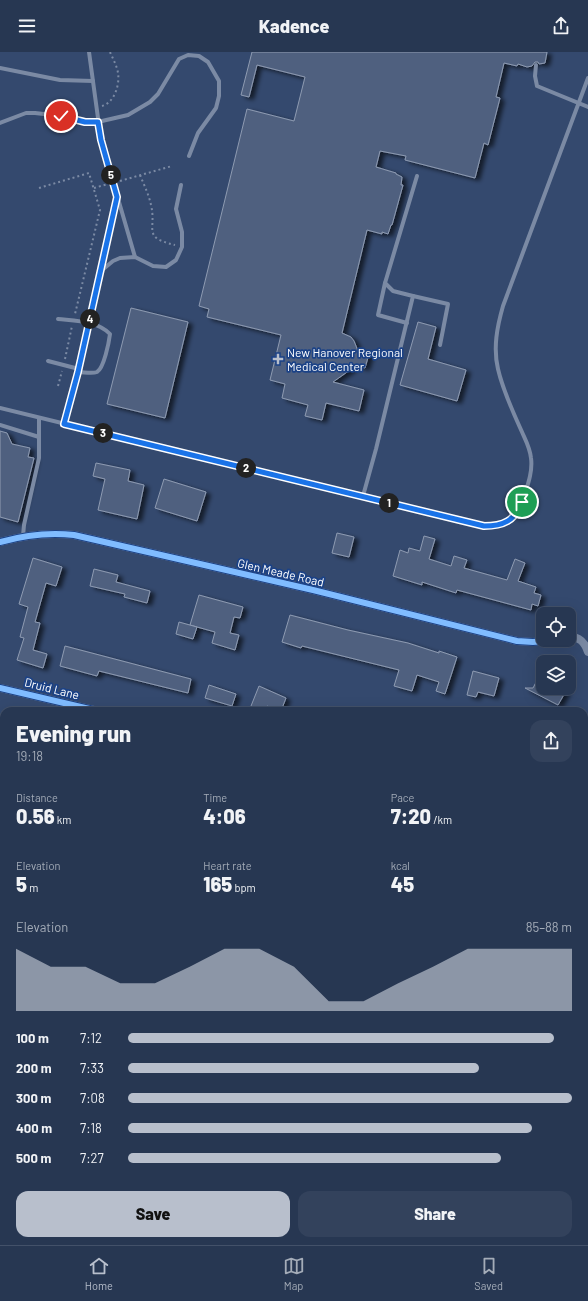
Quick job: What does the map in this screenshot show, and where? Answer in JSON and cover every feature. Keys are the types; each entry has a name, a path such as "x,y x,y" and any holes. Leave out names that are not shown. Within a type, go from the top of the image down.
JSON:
{"street":[{"name":"Glen Meade Road","path":"0,542 43,533 61,533 92,538 320,592 512,640 536,642"},
{"path":"576,638 580,639 588,652"},
{"name":"Druid Lane","path":"0,688 81,707"}],"lane":[{"path":"89,52 101,140 135,257"},
{"path":"0,123 26,113 61,116 85,122 98,122 128,115 150,102 158,94 179,59 188,55 198,56 208,62 218,81 219,96 216,108 198,133 189,156"},
{"path":"536,65 538,86 588,107"},
{"path":"0,68 60,80 93,81"},
{"path":"0,408 484,526 496,526 507,522 520,508 530,474 531,459 529,447 502,382 498,368 495,354 498,324 503,306 588,78"},
{"path":"407,322 378,315 385,283 416,176"},
{"path":"101,271 112,261 120,258 135,257 153,266 166,267 176,260 182,247 182,232 176,209 181,185"},
{"path":"64,424 89,323 117,197"},
{"path":"385,283 393,291 448,304 440,345"},
{"path":"363,496 376,449 413,296"},
{"path":"48,361 78,370 95,373 99,371 104,361 110,338 108,331 101,327 89,323 58,319"},
{"path":"23,536 24,524 39,458 40,418"},
{"path":"0,425 39,437"}],"path":[{"path":"96,107 107,105 114,96 116,90 118,74 110,52"},
{"path":"94,188 172,166"},
{"path":"39,188 90,173 100,210 58,386"},
{"path":"140,175 151,205 153,213 152,230 156,238 182,247"}],"building":[{"path":"252,52 547,52 545,63 539,64 538,62 535,62 532,66 527,67 518,64 517,66 504,63 496,97 500,98 488,145 484,143 475,178 405,160 406,156 380,151 376,167 396,173 402,177 401,185 403,185 388,234 367,230 342,333 351,337 358,351 369,354 365,368 355,365 333,382 364,390 359,411 326,403 322,420 305,416 308,405 282,398 285,384 270,380 281,335 207,317 209,309 199,306 247,109 294,121 305,77 257,65 249,97 241,95"},
{"path":"131,308 188,322 165,418 107,404"},
{"path":"418,322 436,327 428,359 466,370 457,401 400,385"},
{"path":"0,431 7,433 12,444 30,448 28,457 34,458 18,522 0,517"},
{"path":"96,463 130,470 128,481 144,485 137,519 98,510 105,479 93,476"},
{"path":"164,479 206,492 197,521 155,508"},
{"path":"337,533 354,537 349,557 332,553"},
{"path":"424,536 435,539 429,559 451,566 454,556 467,560 464,568 507,580 515,559 525,563 518,581 536,587 534,593 541,595 538,606 532,604 531,610 457,590 456,593 422,582 422,585 393,576 400,550 408,553 409,548 420,551"},
{"path":"33,558 62,567 56,586 46,583 35,622 40,623 33,650 47,654 43,668 17,660 24,638 20,637 28,607 19,604"},
{"path":"94,569 118,575 116,582 150,591 147,603 124,597 125,594 90,586"},
{"path":"199,595 243,607 240,618 234,617 230,633 239,635 235,650 212,643 215,632 190,625"},
{"path":"290,615 348,630 408,643 457,657 445,694 436,691 439,682 417,675 412,691 394,686 399,670 302,646 301,648 282,642"},
{"path":"179,622 197,627 193,639 176,634"},
{"path":"65,646 191,679 188,693 99,671 97,676 60,666"},
{"path":"473,671 499,678 494,696 478,692 476,697 467,695"},
{"path":"536,682 536,694 525,688 533,688"},
{"path":"209,685 236,694 232,706 205,698"},
{"path":"259,686 286,698 283,707 251,707"},
{"path":"539,695 564,695 558,705"}],"cycle path":[{"path":"0,542 37,535 74,535 313,590 517,641 536,642"},
{"path":"0,688 81,707"}],"place":[{"name":"New Hanover Regional Medical Center","path":"278,359"}],"route":[{"path":"61,116 85,122 98,122 101,140 117,197 78,372 64,424 484,526 496,526 507,522 520,508 522,502"}]}
